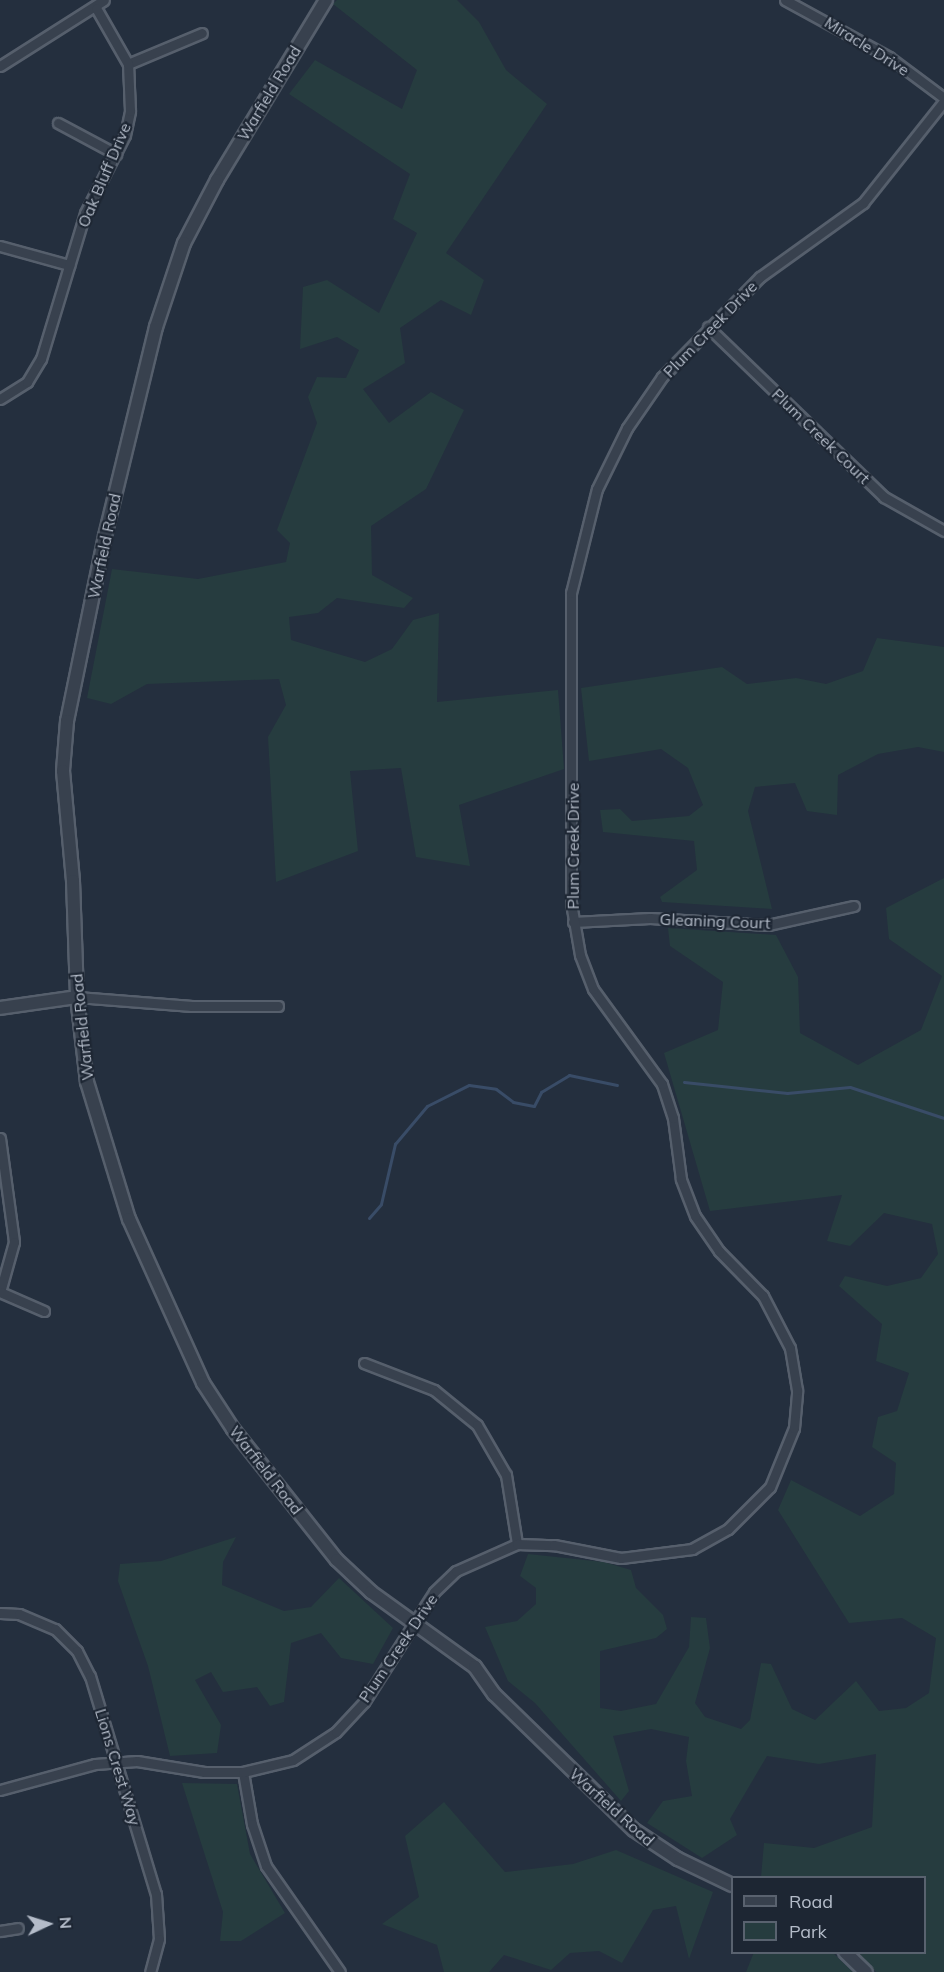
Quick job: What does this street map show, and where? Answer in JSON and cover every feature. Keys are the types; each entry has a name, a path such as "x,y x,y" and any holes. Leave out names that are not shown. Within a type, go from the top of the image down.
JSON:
{"street":[{"path":"0,66 96,8 104,0"},
{"name":"Warfield Road","path":"326,0 217,180 184,243 136,406 105,536 64,747 76,997 87,1082 129,1219 203,1383 233,1429 337,1560 371,1592 475,1667 494,1694 634,1830 678,1860 731,1885"},
{"name":"Miracle Drive","path":"785,0 889,57 944,100"},
{"name":"Oak Bluff Drive","path":"0,399 27,382 41,358 85,213 116,154 130,111 128,64 96,8"},
{"path":"128,64 202,33"},
{"name":"Plum Creek Drive","path":"0,1790 117,1762 243,1772 293,1760 336,1732 364,1702 434,1592 456,1571 517,1544 554,1545 621,1558 660,1557 692,1549 728,1529 751,1510 780,1468 794,1428 797,1390 782,1328 764,1296 719,1251 695,1216 681,1179 673,1118 662,1084 593,989 573,922 568,636 578,550 597,489 627,428 662,377 708,327 760,277 863,203 944,100"},
{"path":"58,123 116,154"},
{"path":"0,246 69,265"},
{"name":"Plum Creek Court","path":"708,327 884,497 944,531"},
{"name":"Gleaning Court","path":"573,922 650,918 768,925 854,906"},
{"path":"0,1008 76,997 192,1006 278,1006"},
{"path":"0,1144 14,1242 0,1292 44,1311"},
{"path":"364,1363 434,1390 477,1425 506,1475 517,1544"},
{"name":"Lions Crest Way","path":"0,1613 41,1622 77,1651 90,1676 117,1762 160,1916 150,1972"},
{"path":"243,1772 252,1824 266,1866 340,1972"},
{"path":"0,1931 18,1928"},
{"path":"846,1954 866,1972"}],"green space":[{"path":"337,0 457,0 479,22 506,70 547,104 446,253 484,280 471,315 441,300 400,328 405,363 363,389 389,423 431,392 464,410 426,489 371,526 372,575 413,598 404,608 337,598 318,613 289,617 291,640 365,662 392,649 413,620 439,613 437,702 558,690 564,769 459,805 470,866 416,857 401,768 350,771 358,851 276,882 268,737 286,705 279,679 147,684 111,704 87,698 112,569 198,579 286,562 290,543 277,530 317,423 308,397 317,377 346,378 359,350 337,337 300,349 303,287 327,280 379,313 417,233 393,219 410,174 289,94 315,60 402,109 417,70 333,4"},
{"path":"877,638 944,647 944,752 918,747 878,754 838,775 837,815 807,811 795,783 755,787 748,811 772,909 662,902 660,897 697,870 694,841 603,832 600,810 620,809 632,821 689,816 703,805 688,768 661,749 589,761 581,688 722,667 747,684 796,678 826,684 863,671"},
{"path":"944,878 944,1972 876,1972 860,1954 926,1954 926,1876 761,1876 764,1843 814,1848 872,1827 876,1754 819,1764 767,1756 730,1819 737,1835 702,1858 647,1823 663,1801 692,1796 686,1761 689,1737 651,1729 613,1736 629,1791 621,1801 535,1703 508,1681 485,1627 517,1621 536,1604 536,1588 520,1576 528,1554 604,1562 631,1570 636,1588 663,1615 667,1629 656,1638 600,1651 600,1708 621,1711 656,1704 689,1647 691,1617 706,1618 710,1648 695,1703 705,1717 741,1729 750,1720 761,1663 771,1664 792,1709 815,1720 856,1681 879,1711 906,1708 929,1693 936,1638 902,1618 849,1623 778,1510 791,1480 860,1516 894,1494 896,1463 872,1447 878,1417 897,1411 909,1373 876,1361 882,1324 839,1286 845,1276 887,1286 921,1278 938,1254 932,1224 884,1213 850,1246 827,1241 842,1195 710,1211 664,1053 718,1030 723,982 670,946 668,928 776,935 798,977 800,1033 858,1065 921,1030 942,976 889,939 886,908"},
{"path":"236,1537 223,1562 222,1585 284,1611 311,1607 339,1578 393,1628 373,1664 341,1658 321,1633 291,1643 284,1702 270,1706 257,1687 223,1692 211,1672 195,1680 221,1725 217,1753 170,1756 148,1666 118,1581 120,1564 161,1561"},
{"path":"182,1783 237,1784 250,1854 285,1913 241,1941 220,1941 223,1912"},
{"path":"444,1802 505,1872 573,1864 616,1850 713,1892 689,1959 676,1906 653,1910 622,1963 599,1951 570,1953 551,1970 504,1955 489,1972 444,1972 437,1945 382,1924 419,1897 405,1836"},
{"path":"753,1954 834,1954 853,1972 746,1972"}],"waterway":[{"path":"369,1218 381,1204 395,1144 427,1106 469,1085 496,1089 513,1102 534,1106 541,1092 569,1075 617,1085"},
{"path":"684,1082 787,1093 850,1087 944,1118"}]}
